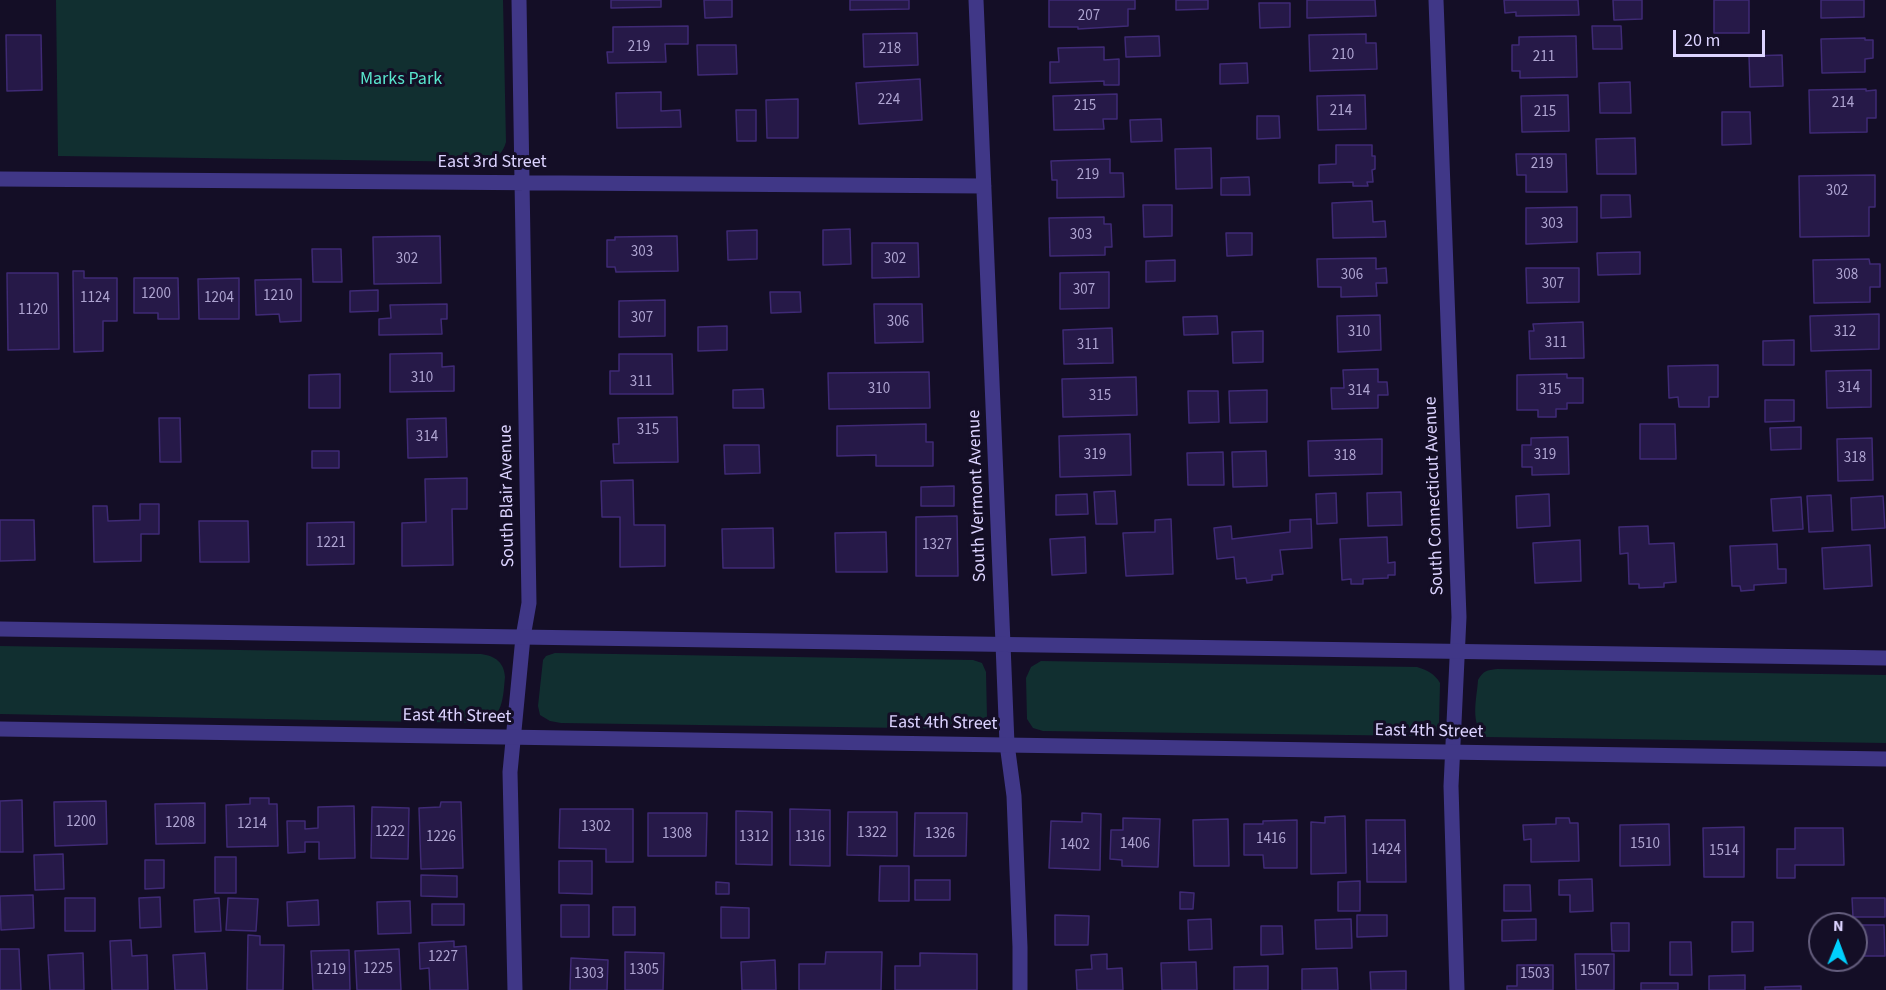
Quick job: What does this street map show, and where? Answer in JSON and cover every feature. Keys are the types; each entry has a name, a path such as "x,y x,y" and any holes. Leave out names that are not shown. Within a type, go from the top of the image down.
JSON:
{"street":[{"name":"South Blair Avenue","path":"515,990 510,772 523,637 529,603 519,0"},
{"name":"South Vermont Avenue","path":"976,0 1002,644 1007,744 1014,796 1020,990"},
{"name":"South Connecticut Avenue","path":"1436,0 1459,617 1452,786 1457,990"},
{"name":"East 3rd Street","path":"0,179 984,186"},
{"path":"0,628 1886,658"},
{"name":"East 4th Street","path":"0,729 1886,759"}],"green space":[{"name":"Marks Park","path":"56,0 503,0 506,142 499,154 486,162 58,156"},
{"path":"0,646 481,654 491,656 498,661 503,667 505,677 503,699 498,712 488,721 480,723 0,714"},
{"path":"555,653 973,660 982,663 986,672 987,718 984,725 974,729 561,723 550,721 540,715 538,706 543,660 546,656"},
{"path":"1041,661 1417,667 1436,677 1440,683 1439,725 1435,733 1424,736 1043,731 1033,728 1027,719 1026,678 1031,667"},
{"path":"1497,669 1886,675 1886,743 1486,737 1477,726 1478,680 1486,672"}],"building":[{"path":"611,0 661,0 661,7 611,8"},
{"path":"704,0 732,0 732,17 705,18"},
{"path":"850,0 909,0 909,9 850,10"},
{"path":"1049,0 1135,0 1135,9 1128,9 1128,26 1078,29 1078,27 1049,27"},
{"path":"1176,0 1208,0 1208,9 1176,10"},
{"path":"1307,0 1375,0 1376,16 1307,18"},
{"path":"1504,0 1578,0 1579,15 1516,16 1516,12 1505,13"},
{"path":"1613,0 1642,0 1642,19 1614,20"},
{"path":"1714,0 1749,0 1749,33 1714,33"},
{"path":"1821,0 1864,0 1864,17 1821,18"},
{"path":"1259,3 1290,3 1290,27 1260,28"},
{"path":"688,26 688,44 665,44 666,62 608,63 607,52 613,52 613,27"},
{"path":"1592,26 1621,26 1622,49 1593,49"},
{"path":"917,33 918,65 864,67 863,34"},
{"path":"1366,34 1366,43 1376,43 1377,69 1310,71 1309,35"},
{"path":"6,35 41,35 42,90 7,91"},
{"path":"1159,36 1160,56 1126,57 1125,37"},
{"path":"1576,36 1577,77 1520,78 1520,71 1512,71 1512,45 1519,45 1519,37"},
{"path":"1865,38 1865,40 1873,40 1873,58 1865,59 1865,72 1822,73 1821,39"},
{"path":"697,45 736,45 737,74 698,75"},
{"path":"1104,47 1104,60 1119,59 1119,85 1104,85 1104,81 1050,83 1050,62 1059,62 1058,48"},
{"path":"1782,55 1783,86 1750,87 1749,56"},
{"path":"1247,63 1248,83 1220,84 1220,64"},
{"path":"920,79 922,120 859,124 856,83"},
{"path":"1630,82 1631,113 1600,113 1599,83"},
{"path":"1866,89 1866,91 1876,90 1876,118 1867,118 1867,132 1810,133 1809,90"},
{"path":"661,92 661,111 680,110 681,127 617,128 616,93"},
{"path":"1117,94 1117,119 1103,119 1104,129 1054,130 1053,96"},
{"path":"1365,95 1366,129 1318,130 1317,96"},
{"path":"1568,95 1569,131 1522,132 1521,96"},
{"path":"798,99 798,138 767,138 766,100"},
{"path":"736,110 756,110 756,141 737,141"},
{"path":"1722,112 1750,112 1751,144 1722,145"},
{"path":"1257,116 1279,116 1280,138 1257,139"},
{"path":"1161,119 1162,141 1131,142 1130,120"},
{"path":"1635,138 1636,174 1597,174 1596,139"},
{"path":"1336,145 1372,145 1372,156 1375,156 1375,169 1372,170 1373,182 1367,182 1368,186 1353,186 1353,182 1319,183 1319,165 1336,164"},
{"path":"1211,148 1212,188 1176,189 1175,149"},
{"path":"1516,154 1566,154 1567,192 1526,192 1526,175 1517,175"},
{"path":"1110,159 1110,173 1123,173 1124,197 1057,198 1057,180 1052,180 1051,161"},
{"path":"1875,175 1875,207 1869,207 1869,236 1800,237 1799,176"},
{"path":"1249,177 1250,195 1221,195 1221,178"},
{"path":"1601,195 1630,195 1631,217 1601,218"},
{"path":"1372,201 1373,222 1385,221 1386,237 1333,238 1332,203"},
{"path":"1143,205 1172,205 1172,236 1144,237"},
{"path":"1577,207 1577,242 1526,244 1526,208"},
{"path":"1104,217 1104,224 1111,224 1112,247 1105,247 1105,255 1050,256 1049,218"},
{"path":"850,229 851,264 823,265 823,230"},
{"path":"757,230 757,259 728,260 727,231"},
{"path":"1226,233 1252,233 1252,255 1227,256"},
{"path":"440,236 441,283 374,284 373,237"},
{"path":"677,236 678,271 616,272 615,267 607,267 607,240 615,240 615,237"},
{"path":"872,243 918,243 919,277 872,278"},
{"path":"312,249 341,249 342,282 313,282"},
{"path":"1640,252 1640,274 1598,275 1597,253"},
{"path":"1376,258 1376,269 1386,268 1387,283 1376,283 1377,296 1341,297 1341,287 1318,287 1317,259"},
{"path":"1869,259 1870,264 1880,264 1880,287 1870,287 1870,302 1814,303 1813,260"},
{"path":"1175,260 1175,281 1146,282 1146,261"},
{"path":"1526,268 1579,268 1579,302 1527,303"},
{"path":"73,271 84,271 84,278 117,278 117,321 103,321 103,351 74,352"},
{"path":"1109,272 1109,308 1060,309 1060,273"},
{"path":"7,273 58,273 59,349 8,350"},
{"path":"134,278 178,278 179,319 158,319 158,313 134,313"},
{"path":"239,278 239,319 199,319 198,279"},
{"path":"301,279 301,321 280,322 279,314 256,315 255,280"},
{"path":"378,290 378,311 350,312 350,291"},
{"path":"770,292 800,292 801,312 771,313"},
{"path":"665,300 665,336 619,337 619,301"},
{"path":"447,304 447,319 441,319 442,334 379,335 379,319 391,318 390,305"},
{"path":"874,304 922,304 923,342 875,343"},
{"path":"1879,314 1879,349 1811,351 1810,316"},
{"path":"1380,315 1381,350 1338,352 1337,316"},
{"path":"1217,316 1218,334 1184,335 1183,317"},
{"path":"1583,322 1584,358 1530,359 1529,331 1534,331 1533,324"},
{"path":"727,326 727,350 698,351 698,327"},
{"path":"1112,328 1113,363 1064,364 1063,330"},
{"path":"1263,331 1263,362 1233,363 1232,332"},
{"path":"1794,340 1794,365 1763,365 1763,341"},
{"path":"442,353 442,367 454,366 454,391 390,392 390,354"},
{"path":"619,354 672,354 673,394 610,394 610,371 619,371"},
{"path":"1718,365 1718,397 1709,397 1709,407 1679,407 1678,397 1669,398 1668,366"},
{"path":"1378,369 1378,382 1387,382 1388,395 1378,395 1378,408 1332,409 1331,388 1344,388 1343,370"},
{"path":"1871,370 1871,407 1827,408 1826,371"},
{"path":"929,372 930,408 829,409 828,373"},
{"path":"340,374 340,408 309,408 309,375"},
{"path":"1567,374 1567,378 1583,378 1583,403 1567,403 1567,409 1556,409 1556,417 1538,417 1538,410 1517,410 1517,375"},
{"path":"1136,377 1137,415 1063,417 1062,379"},
{"path":"763,389 764,408 733,408 733,390"},
{"path":"1267,390 1267,422 1230,423 1229,391"},
{"path":"1188,391 1218,391 1219,422 1189,423"},
{"path":"1765,400 1794,400 1794,421 1765,422"},
{"path":"677,417 678,462 614,463 613,444 619,444 618,418"},
{"path":"159,418 180,418 181,462 160,462"},
{"path":"446,418 447,457 408,458 407,419"},
{"path":"926,424 926,442 933,442 933,466 876,466 876,455 837,456 837,426"},
{"path":"1640,424 1675,424 1676,459 1640,459"},
{"path":"1801,427 1801,449 1771,450 1770,428"},
{"path":"1130,434 1131,475 1060,477 1059,436"},
{"path":"1568,437 1569,474 1532,475 1532,467 1522,467 1522,445 1531,445 1531,438"},
{"path":"1872,438 1873,480 1838,481 1837,439"},
{"path":"1382,439 1382,474 1309,476 1308,441"},
{"path":"724,445 759,445 760,473 725,474"},
{"path":"312,451 339,451 339,468 312,468"},
{"path":"1266,451 1267,486 1233,487 1232,452"},
{"path":"1223,452 1224,485 1188,485 1187,453"},
{"path":"467,478 467,509 452,509 453,565 402,566 402,523 426,522 425,479"},
{"path":"633,480 634,525 665,525 665,566 620,567 620,517 602,517 601,481"},
{"path":"954,486 954,506 921,506 921,487"},
{"path":"1115,491 1117,524 1096,524 1094,492"},
{"path":"1401,492 1402,525 1368,526 1367,493"},
{"path":"1336,493 1337,523 1317,524 1316,494"},
{"path":"1087,494 1088,514 1056,515 1056,495"},
{"path":"1549,494 1550,526 1517,528 1516,496"},
{"path":"1831,495 1833,531 1809,532 1807,496"},
{"path":"1883,496 1885,528 1852,530 1851,498"},
{"path":"1801,497 1803,529 1773,531 1771,499"},
{"path":"140,504 159,504 159,534 141,534 141,561 94,562 93,506 107,506 108,521 140,520"},
{"path":"957,516 958,576 916,576 916,517"},
{"path":"1171,519 1173,574 1126,576 1123,533 1155,532 1155,520"},
{"path":"1311,519 1312,548 1280,550 1283,574 1272,575 1272,580 1247,583 1246,578 1236,579 1234,557 1217,559 1214,528 1231,526 1232,539 1290,532 1290,520"},
{"path":"0,520 34,520 35,560 0,561"},
{"path":"199,521 248,521 249,562 200,562"},
{"path":"354,522 354,564 307,565 307,523"},
{"path":"1648,526 1649,544 1674,543 1676,582 1664,583 1664,587 1639,588 1639,584 1629,584 1628,553 1620,554 1619,527"},
{"path":"773,528 774,568 723,568 722,529"},
{"path":"886,532 887,572 836,572 835,533"},
{"path":"1085,537 1086,573 1052,575 1050,539"},
{"path":"1387,537 1388,563 1395,562 1395,575 1388,575 1388,578 1363,579 1363,584 1351,584 1351,579 1342,580 1340,539"},
{"path":"1580,540 1581,581 1535,583 1533,543"},
{"path":"1777,544 1778,569 1786,569 1786,583 1754,585 1754,590 1741,591 1740,586 1732,586 1730,546"},
{"path":"1870,545 1872,586 1824,589 1822,548"},
{"path":"250,798 269,798 269,804 277,804 278,846 227,847 226,805 250,804"},
{"path":"22,800 23,852 0,852 0,801"},
{"path":"106,801 107,844 55,846 54,802"},
{"path":"441,802 461,802 463,868 421,869 419,808 440,807"},
{"path":"205,803 205,843 156,844 155,804"},
{"path":"354,806 355,858 319,859 319,842 305,842 305,852 288,853 287,821 305,821 305,829 318,828 318,807"},
{"path":"372,807 409,808 408,859 371,858"},
{"path":"560,809 633,809 633,862 606,862 606,849 559,848"},
{"path":"790,809 830,810 830,866 790,865"},
{"path":"736,811 772,812 772,865 736,864"},
{"path":"848,812 897,812 897,856 847,855"},
{"path":"648,813 707,813 706,856 648,856"},
{"path":"915,813 967,813 966,856 914,856"},
{"path":"1082,813 1101,814 1100,870 1049,868 1051,821 1082,822"},
{"path":"1345,816 1346,873 1311,874 1311,822 1325,823 1325,817"},
{"path":"1123,818 1160,819 1158,867 1122,866 1122,860 1110,859 1111,830 1123,830"},
{"path":"1556,818 1569,818 1570,823 1578,823 1579,861 1531,862 1531,839 1524,840 1523,825 1556,824"},
{"path":"1228,819 1229,866 1194,866 1193,820"},
{"path":"1297,820 1297,868 1264,868 1263,855 1244,855 1244,824"},
{"path":"1366,820 1405,820 1406,882 1367,882"},
{"path":"1669,824 1670,865 1620,866 1620,825"},
{"path":"1744,827 1744,877 1704,877 1703,828"},
{"path":"1795,828 1843,828 1844,865 1795,865 1795,878 1777,878 1777,849 1795,849"},
{"path":"63,854 64,889 35,890 34,855"},
{"path":"215,857 236,857 236,893 215,893"},
{"path":"145,860 164,860 164,888 145,889"},
{"path":"559,861 592,861 592,894 559,893"},
{"path":"880,866 909,866 909,901 879,901"},
{"path":"421,875 457,876 457,897 421,896"},
{"path":"1592,879 1593,911 1570,912 1570,895 1559,895 1559,880"},
{"path":"915,880 950,880 950,900 915,900"},
{"path":"1360,881 1360,911 1338,911 1338,882"},
{"path":"716,882 729,883 729,894 716,894"},
{"path":"1504,885 1530,885 1531,911 1504,911"},
{"path":"1180,892 1194,893 1193,909 1180,909"},
{"path":"33,895 34,928 1,930 0,896"},
{"path":"160,897 161,927 140,928 139,898"},
{"path":"65,898 95,898 95,931 65,931"},
{"path":"219,898 221,931 195,932 194,900"},
{"path":"228,898 258,899 256,931 226,930"},
{"path":"1852,898 1885,898 1885,917 1868,917 1868,912 1853,912"},
{"path":"318,900 319,925 288,926 287,902"},
{"path":"410,901 411,933 378,934 377,902"},
{"path":"432,904 464,904 464,925 432,925"},
{"path":"561,905 589,905 589,937 561,937"},
{"path":"613,907 635,907 635,935 613,935"},
{"path":"721,907 749,908 749,938 721,938"},
{"path":"1055,915 1089,916 1088,945 1055,945"},
{"path":"1357,915 1387,915 1387,936 1357,937"},
{"path":"1211,919 1212,949 1189,950 1188,920"},
{"path":"1351,919 1352,948 1316,949 1315,920"},
{"path":"1536,919 1536,940 1502,941 1502,920"},
{"path":"1732,922 1753,922 1753,951 1732,952"},
{"path":"1611,923 1629,923 1629,951 1612,951"},
{"path":"1868,925 1884,925 1885,956 1868,956"},
{"path":"1261,926 1282,926 1283,954 1261,955"},
{"path":"248,935 260,936 260,945 284,945 283,990 247,990"},
{"path":"131,940 132,956 147,955 148,990 112,990 110,941"},
{"path":"454,941 454,947 466,946 468,990 430,990 429,968 420,969 419,943"},
{"path":"1670,942 1691,942 1692,975 1670,975"},
{"path":"0,949 19,949 21,990 0,990"},
{"path":"399,949 401,990 357,990 355,951"},
{"path":"349,950 350,990 313,990 311,951"},
{"path":"625,952 664,953 663,990 625,990"},
{"path":"826,952 882,952 881,990 799,990 799,964 825,964"},
{"path":"83,953 84,990 50,990 48,955"},
{"path":"205,953 207,990 175,990 173,955"},
{"path":"920,953 977,954 977,990 895,990 895,966 920,966"},
{"path":"1107,954 1107,969 1122,968 1123,990 1077,990 1076,970 1092,969 1091,955"},
{"path":"1575,954 1614,954 1614,990 1576,990"},
{"path":"571,958 608,960 607,990 570,990"},
{"path":"775,960 776,990 742,990 741,962"},
{"path":"1196,962 1197,990 1162,990 1161,963"},
{"path":"1517,965 1553,965 1553,990 1507,990 1507,986 1517,986"},
{"path":"1268,966 1268,990 1234,990 1234,967"},
{"path":"1337,968 1338,990 1302,990 1302,969"},
{"path":"1406,971 1406,990 1371,990 1370,972"},
{"path":"1745,975 1745,990 1709,990 1709,976"},
{"path":"1641,983 1678,983 1678,990 1641,990"},
{"path":"1801,986 1801,990 1765,990 1765,987"}]}
